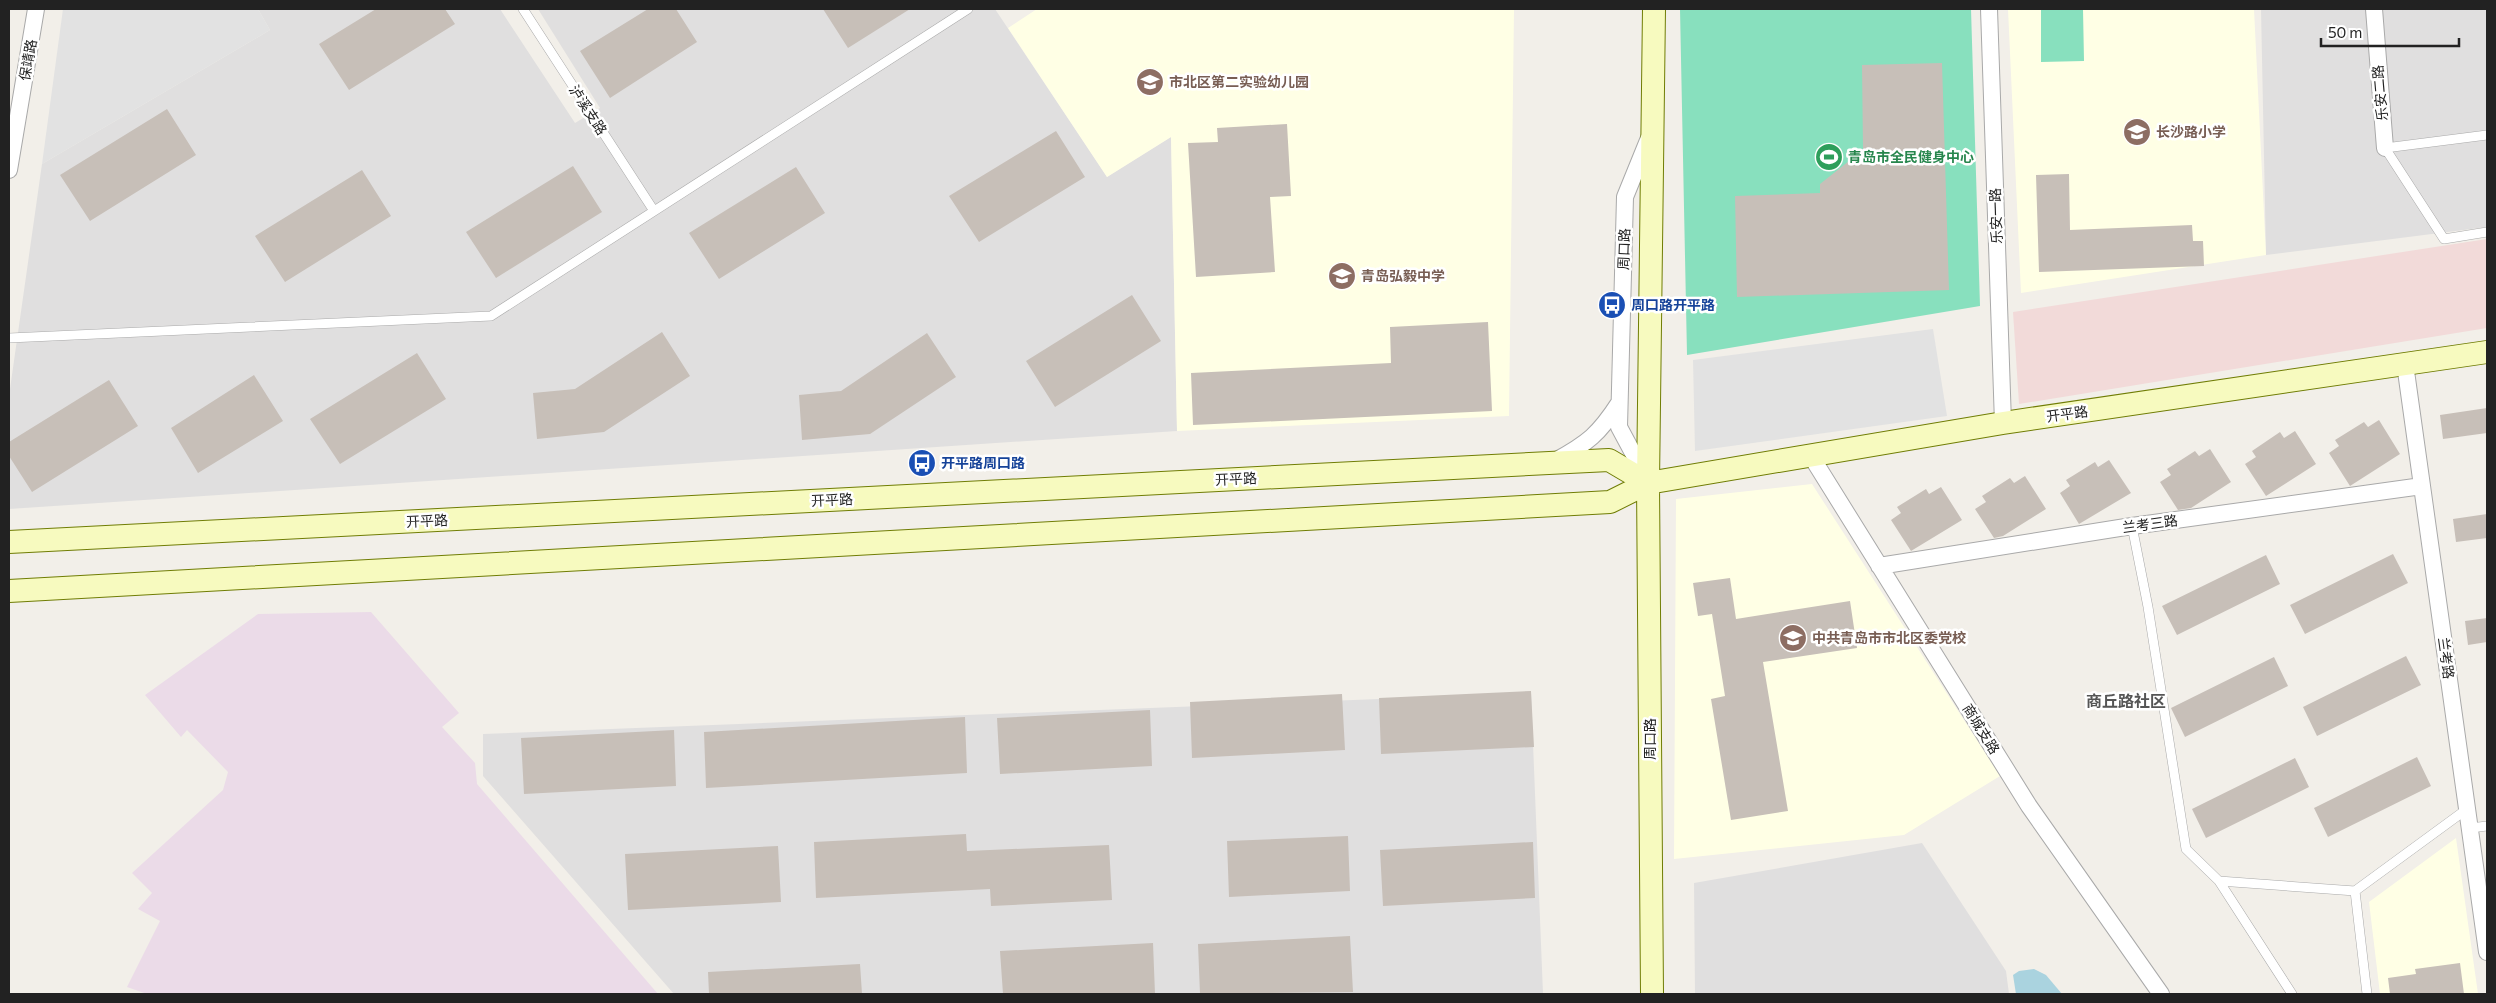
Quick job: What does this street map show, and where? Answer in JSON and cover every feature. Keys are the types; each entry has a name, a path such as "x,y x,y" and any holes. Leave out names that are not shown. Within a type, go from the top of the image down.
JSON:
{"main road":[{"name":"周口路","path":"1652,994 1648,483 1654,9"},
{"name":"开平路","path":"9,591 1610,502 1648,483 2003,423 2487,352"},
{"name":"开平路","path":"9,542 1609,460 1648,483"}],"street":[{"name":"保靖路","path":"9,170 36,9"},
{"name":"乐安一路","path":"1989,9 2003,423"},
{"name":"乐安二路","path":"2374,9 2385,148"},
{"name":"周口路","path":"1648,483 1619,427 1625,197 1651,133"},
{"name":"兰考路","path":"2405,364 2487,952"},
{"path":"1552,463 1586,444 1604,426 1620,401"},
{"name":"商城支路","path":"1811,456 2029,806 2161,994"},
{"name":"兰考三路","path":"1879,566 2132,526 2422,486"}],"lane":[{"name":"泸溪支路","path":"523,9 654,211"},
{"path":"9,338 491,316 968,9"},
{"path":"2487,134 2385,148 2444,239 2487,232"},
{"path":"2132,526 2148,607 2186,849 2219,881 2292,994"},
{"path":"2219,881 2355,891 2467,809"},
{"path":"2470,828 2487,826"},
{"path":"2355,891 2367,994"}],"shaded area":[{"path":"63,9 258,9 270,30 42,164"},
{"path":"258,9 500,9 575,123 600,108 538,9 995,9 1107,177 1171,137 1177,431 9,509 9,396 42,164 270,30"},
{"name":"青岛弘毅中学","path":"1037,9 1514,9 1509,416 1177,431 1171,137 1107,177 1008,28"},
{"name":"长沙路小学","path":"2008,9 2254,9 2266,255 2021,293"},
{"path":"2261,9 2487,9 2487,227 2266,255"},
{"path":"2487,239 2487,328 2019,404 2013,312"},
{"path":"1933,329 1947,416 1695,451 1693,360"},
{"name":"中共青岛市市北区委党校","path":"1812,484 2000,776 1904,835 1674,859 1676,499"},
{"path":"371,612 459,713 442,727 475,763 477,784 658,994 147,994 127,987 160,921 138,909 152,893 132,873 223,790 228,772 187,730 181,737 145,695 258,614"},
{"path":"1531,693 1543,994 674,994 483,776 483,734"},
{"path":"2456,838 2478,994 2380,994 2369,902"},
{"path":"1922,843 2006,971 2009,994 1695,994 1694,883"}],"green space":[{"name":"青岛市全民健身中心","path":"1680,9 1971,9 1980,306 1687,355"},
{"path":"2041,9 2083,9 2084,61 2041,62"}],"water":[{"path":"2034,969 2046,975 2062,994 2016,994 2013,975 2019,971"}],"building":[{"path":"376,9 445,9 455,24 349,90 319,44"},
{"path":"648,9 676,9 697,42 610,98 580,51"},
{"path":"823,9 910,9 848,48"},
{"path":"1942,63 1949,290 1737,297 1735,196 1820,193 1820,184 1863,150 1862,65"},
{"path":"167,109 196,155 90,221 60,175"},
{"path":"1287,124 1291,196 1270,197 1275,272 1196,277 1188,143 1218,142 1217,128"},
{"path":"1056,131 1085,177 979,242 949,196"},
{"path":"573,166 602,212 496,278 466,232"},
{"path":"796,167 825,213 719,279 689,233"},
{"path":"362,170 391,216 285,282 255,236"},
{"path":"2069,174 2070,230 2192,225 2193,241 2203,241 2204,266 2039,272 2036,175"},
{"path":"1132,295 1161,341 1055,407 1026,361"},
{"path":"1488,322 1492,411 1193,425 1191,373 1391,363 1390,327"},
{"path":"662,332 690,376 604,432 537,439 533,393 575,389"},
{"path":"927,333 956,377 870,434 802,440 799,395 841,391"},
{"path":"417,353 446,399 340,464 310,419"},
{"path":"254,375 283,421 198,473 171,428"},
{"path":"109,380 138,426 32,492 9,456 9,442"},
{"path":"2487,408 2487,433 2443,439 2440,415"},
{"path":"2379,420 2400,454 2350,486 2329,453 2339,446 2335,440 2364,422 2368,427"},
{"path":"2295,431 2316,464 2266,496 2245,464 2256,457 2252,451 2280,432 2284,438"},
{"path":"2210,449 2231,482 2191,508 2178,510 2160,482 2171,475 2167,469 2195,451 2199,456"},
{"path":"2109,460 2131,493 2079,524 2060,493 2070,486 2066,480 2095,462 2098,467"},
{"path":"2025,476 2046,509 2003,536 1994,538 1975,509 1986,502 1982,496 2010,478 2014,483"},
{"path":"1941,487 1962,520 1911,551 1891,520 1901,513 1897,507 1926,489 1929,494"},
{"path":"2487,514 2487,538 2456,542 2453,519"},
{"path":"2393,554 2408,583 2305,634 2290,605"},
{"path":"2266,555 2280,584 2177,635 2162,606"},
{"path":"1730,578 1736,619 1850,601 1857,648 1763,662 1788,811 1731,820 1711,699 1725,696 1712,614 1698,616 1693,583"},
{"path":"2487,618 2487,642 2468,645 2465,621"},
{"path":"2406,656 2421,685 2317,736 2303,707"},
{"path":"2274,657 2288,686 2185,737 2171,708"},
{"path":"1531,691 1534,747 1381,754 1379,698"},
{"path":"1342,694 1345,750 1192,758 1190,702"},
{"path":"1150,710 1152,766 1000,774 997,718"},
{"path":"965,717 967,773 706,788 704,732"},
{"path":"674,730 676,786 524,794 521,738"},
{"path":"2417,757 2431,786 2328,837 2314,808"},
{"path":"2295,758 2309,787 2206,838 2192,809"},
{"path":"966,834 967,851 1109,845 1112,900 991,906 990,889 816,898 814,842"},
{"path":"1348,836 1350,891 1229,897 1227,841"},
{"path":"1533,842 1535,898 1383,906 1380,850"},
{"path":"778,846 781,902 628,910 625,854"},
{"path":"1350,936 1353,992 1200,994 1198,944"},
{"path":"1153,943 1155,994 1003,994 1000,951"},
{"path":"2460,963 2464,994 2390,994 2388,978 2416,974 2415,969"},
{"path":"860,964 862,994 709,994 708,972"}],"place":[{"name":"市北区第二实验幼儿园","path":"1150,82"},
{"name":"长沙路小学","path":"2137,132"},
{"name":"青岛市全民健身中心","path":"1829,157"},
{"name":"青岛弘毅中学","path":"1342,276"},
{"name":"周口路开平路","path":"1612,305"},
{"name":"开平路周口路","path":"922,463"},
{"name":"中共青岛市市北区委党校","path":"1793,638"}],"district":[{"name":"商丘路社区","path":"2126,701"}]}
